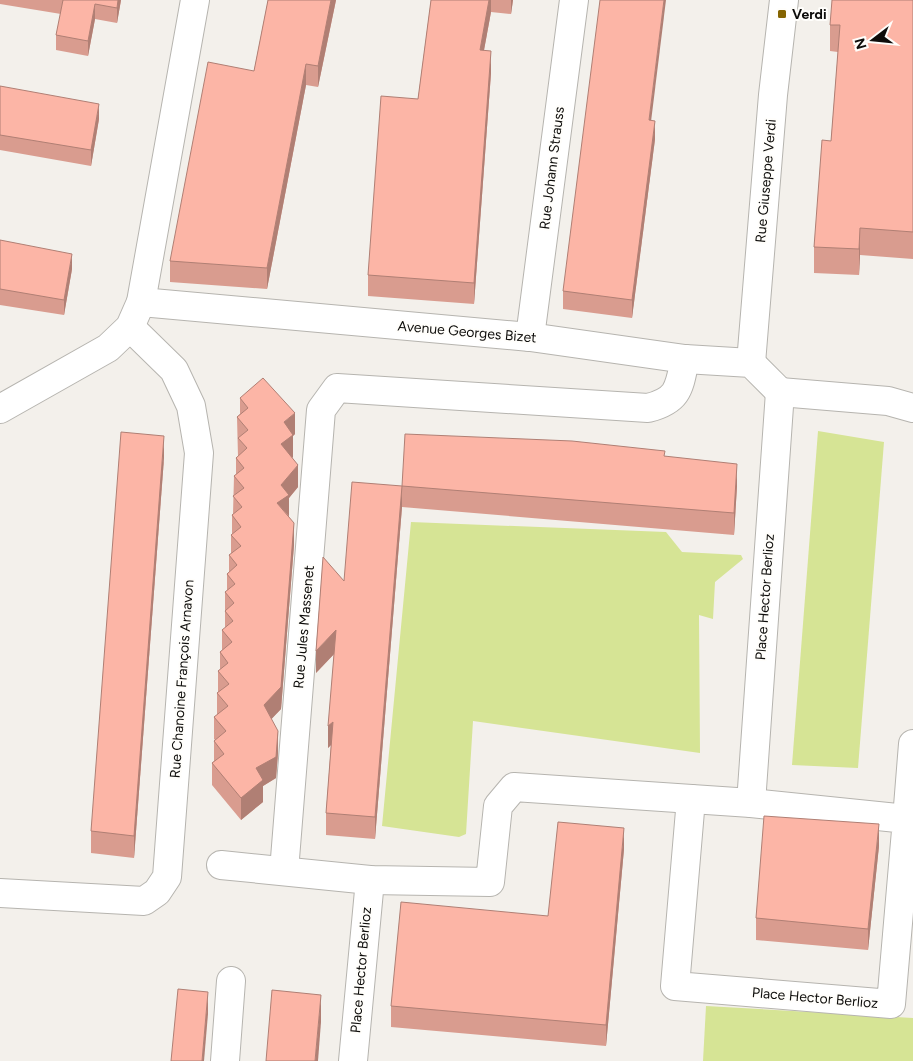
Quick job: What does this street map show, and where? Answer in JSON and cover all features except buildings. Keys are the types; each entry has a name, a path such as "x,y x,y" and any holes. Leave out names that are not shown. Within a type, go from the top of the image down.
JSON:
{"street":[{"path":"0,409 108,348 130,327 141,302 195,0"},
{"name":"Rue Johann Strauss","path":"530,337 574,0"},
{"name":"Rue Giuseppe Verdi","path":"751,363 773,95 784,0"},
{"name":"Avenue Georges Bizet","path":"141,302 530,337 685,359 751,363"},
{"name":"Rue Chanoine François Arnavon","path":"0,893 144,900 157,892 167,877 199,453 191,406 174,370 130,327"},
{"name":"Rue Jules Massenet","path":"284,871 321,410 337,388 648,408 666,403 679,386 685,359"},
{"path":"751,363 780,392 888,401 913,408"},
{"name":"Place Hector Berlioz","path":"751,803 780,392"},
{"path":"221,865 370,880 490,882 498,806 514,787 751,803 907,819 913,744"},
{"name":"Place Hector Berlioz","path":"691,799 675,986 890,1004 907,819"},
{"name":"Place Hector Berlioz","path":"353,1061 370,880"},
{"path":"224,1061 230,981"}],"green space":[{"path":"818,431 884,442 858,768 792,765"},
{"path":"411,522 666,532 682,552 741,555 743,559 715,582 713,619 699,615 700,753 473,721 466,834 459,837 382,826"},
{"path":"706,1006 913,1018 913,1061 703,1061"}],"place":[{"name":"Verdi","path":"782,14"}]}
